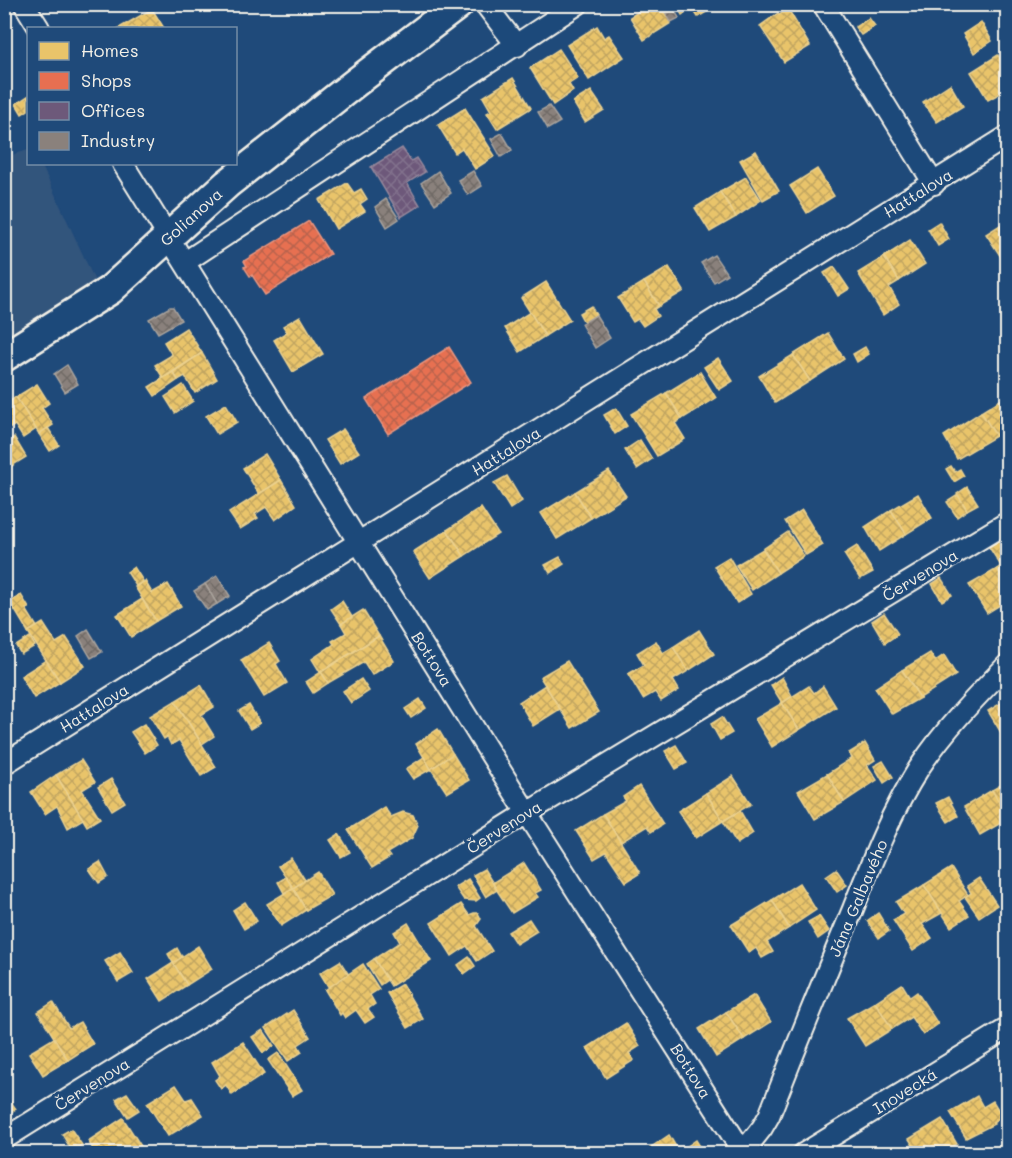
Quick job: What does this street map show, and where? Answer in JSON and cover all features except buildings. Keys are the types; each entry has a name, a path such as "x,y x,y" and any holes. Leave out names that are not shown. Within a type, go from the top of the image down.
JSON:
{"street":[{"path":"24,4 38,27"},
{"name":"Golianova","path":"4,357 110,290 227,184 459,4"},
{"path":"485,4 517,46"},
{"name":"Golianova","path":"185,262 578,4"},
{"path":"823,4 934,184"},
{"name":"Hattalova","path":"4,764 1008,136"},
{"name":"Bottova","path":"124,165 527,813 743,1153"},
{"name":"Červenova","path":"4,1138 527,813 1008,522"},
{"name":"Jána Galbavého","path":"743,1153 769,1116 813,1003 898,804 943,734 1008,664"},
{"name":"Inovecká","path":"803,1154 1008,1028"}],"shaded area":[{"path":"27,150 27,165 41,165 95,281 5,338 5,157"}]}
